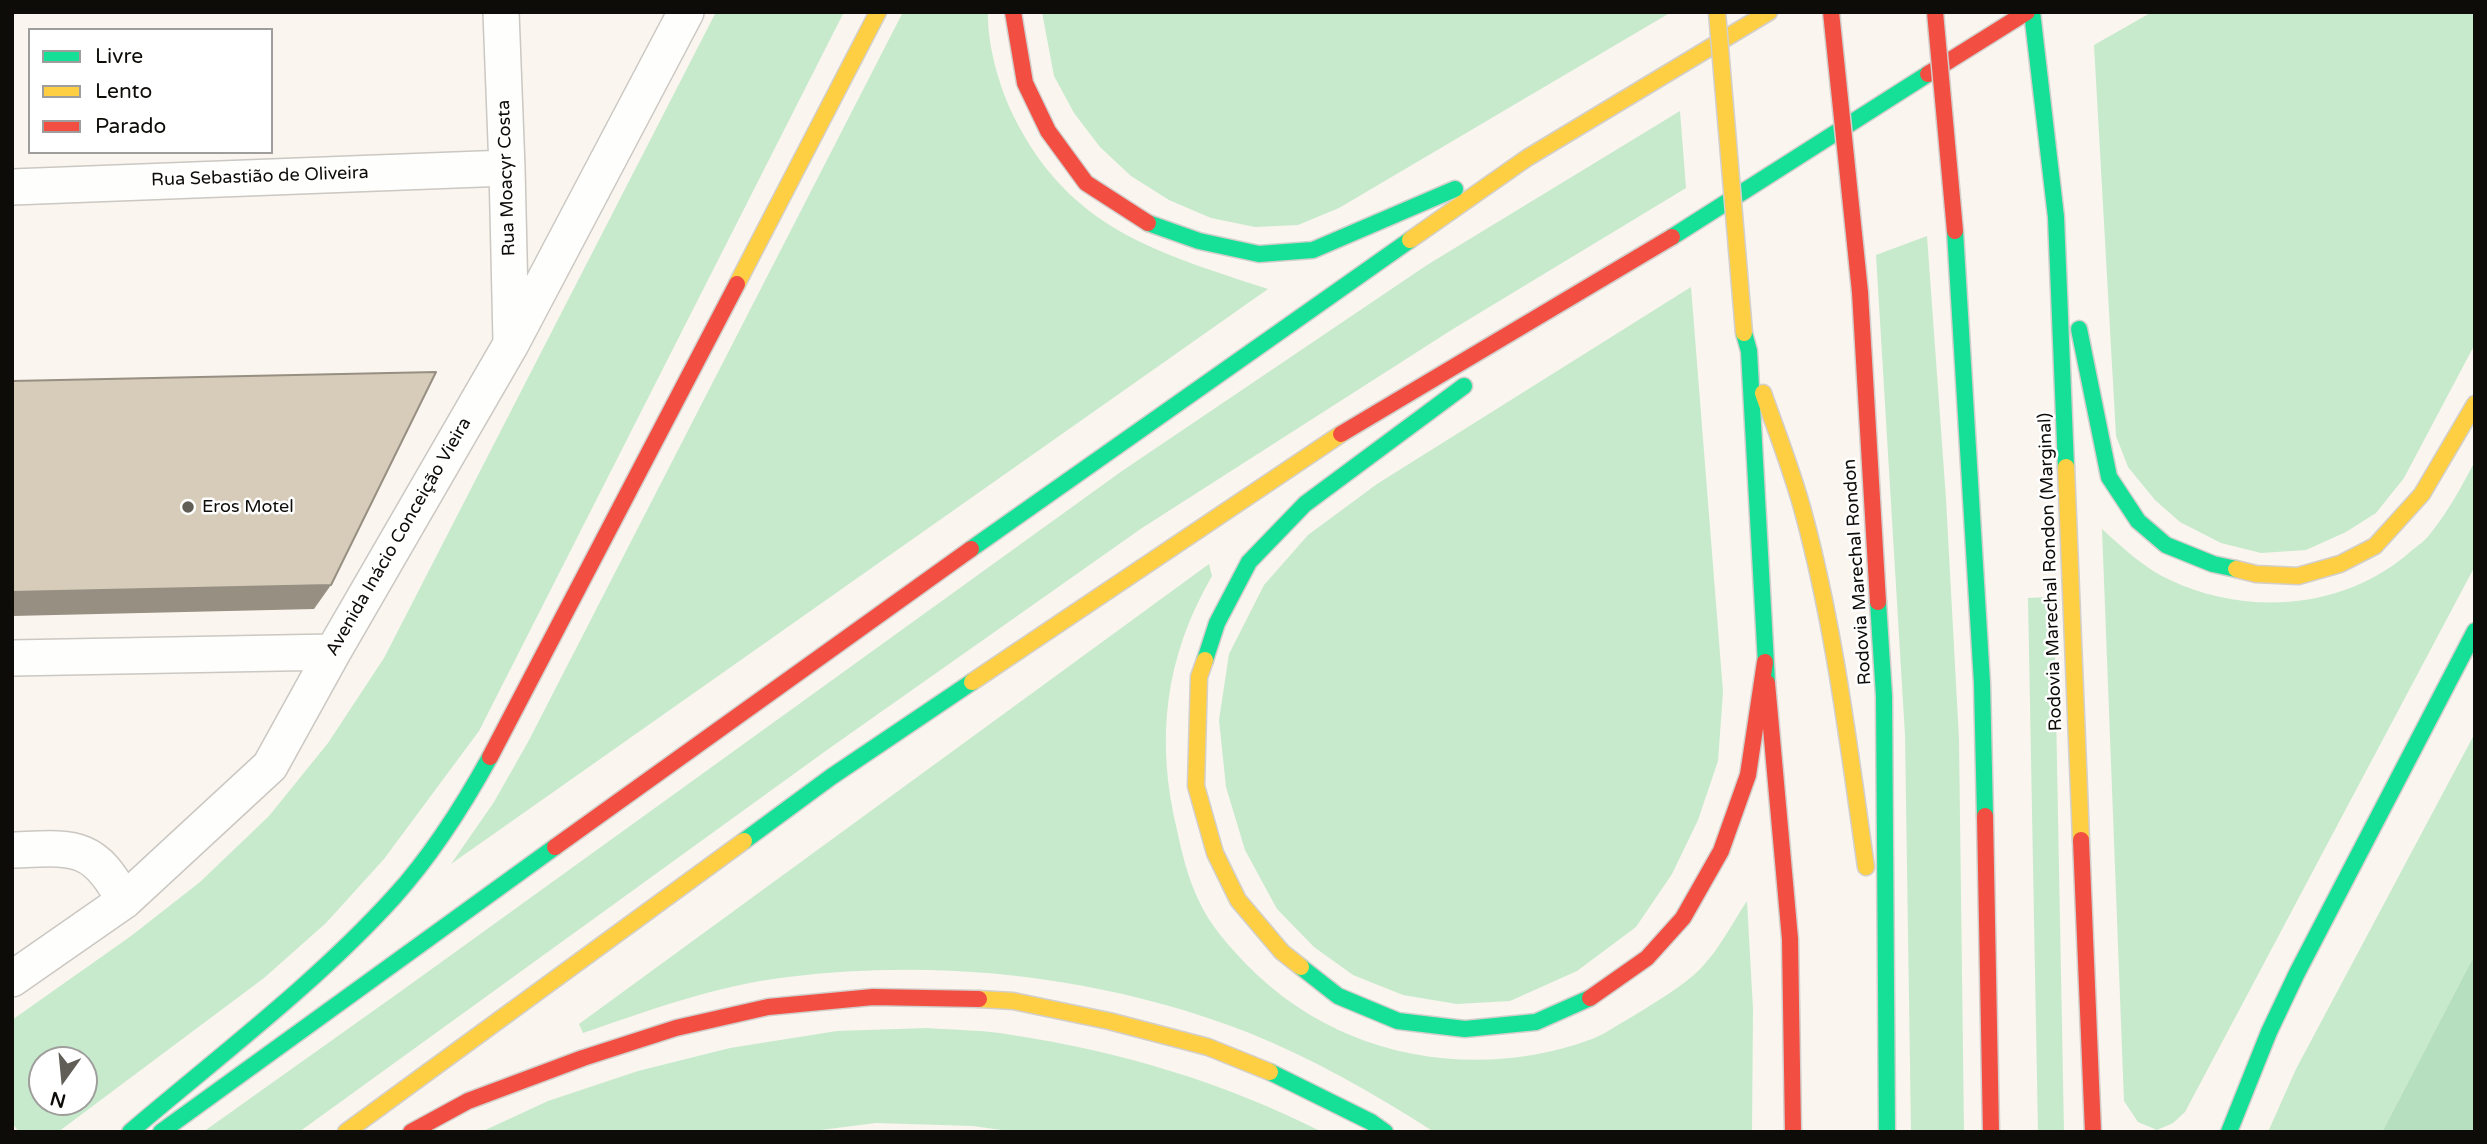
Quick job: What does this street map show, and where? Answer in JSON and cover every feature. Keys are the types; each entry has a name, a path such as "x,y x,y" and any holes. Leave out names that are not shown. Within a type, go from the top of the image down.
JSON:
{"highway":[{"path":"130,1132 328,964 395,896 459,813 522,698 878,12"},
{"path":"1013,12 1025,83 1048,131 1086,183 1144,221 1199,241 1259,254 1313,250 1527,158"},
{"path":"1717,12 1744,333 1807,527 1833,642 1887,1007"},
{"path":"161,1132 785,680 1527,158 1769,12"},
{"name":"Rodovia Marechal Rondon","path":"1830,12 1860,292 1884,696 1887,1132"},
{"path":"1935,12 1955,231 1982,683 1991,1132"},
{"path":"346,1132 831,777 1334,438 1632,262 2030,12"},
{"name":"Rodovia Marechal Rondon (Marginal)","path":"2030,12 2056,217 2094,1132"},
{"path":"2056,217 2109,477 2137,520 2166,545 2213,564 2256,574 2298,576 2340,564 2375,546 2422,494 2475,404"},
{"path":"1512,351 1632,262"},
{"path":"1749,351 1765,662 1790,939 1793,1132"},
{"path":"1479,375 1305,504 1249,562 1217,623 1199,677 1196,786 1215,853 1238,900 1282,953 1338,996 1398,1021 1465,1029 1536,1022 1598,993 1647,958 1683,918 1721,850 1748,775 1765,662"},
{"path":"2229,1132 2269,1032 2297,973 2475,631"},
{"path":"411,1132 468,1101 583,1058 676,1028 768,1007 873,998 927,997 1013,1001 1109,1021 1208,1047 1276,1074 1371,1122 1385,1132"}],"street":[{"name":"Rua Moacyr Costa","path":"501,12 511,344"},
{"name":"Avenida Inácio Conceição Vieira","path":"12,979 124,901 270,766 511,344 686,12"},
{"name":"Rua Sebastião de Oliveira","path":"12,187 507,168"},
{"path":"12,657 333,652"},
{"path":"12,850 68,848 100,863 112,878 124,901"}],"green space":[{"path":"716,12 844,12 479,731 384,859 326,923 264,978 98,1102 98,1046 28,1046 28,1116 79,1116 58,1132 19,1132 12,1123 12,1020 131,936 200,882 269,816 328,743 384,658"},
{"path":"903,12 988,12 992,51 1008,104 1035,154 1061,185 1089,210 1120,231 1153,248 1268,289 451,864 494,802 528,742"},
{"path":"1042,12 1668,14 1339,208 1298,225 1255,227 1211,218 1169,200 1131,176 1100,147 1074,113 1054,76"},
{"path":"2152,12 2475,12 2475,344 2404,478 2376,513 2346,532 2306,550 2261,553 2221,543 2180,522 2155,500 2128,467 2116,436 2094,45"},
{"path":"1680,111 1686,188 1453,329 1142,528 827,750 299,1132 203,1132 1122,471 1427,265"},
{"path":"1927,236 1946,499 1959,739 1964,1132 1911,1132 1905,735 1876,255"},
{"path":"1691,287 1723,692 1718,761 1698,820 1672,874 1636,927 1577,971 1510,1001 1457,1004 1403,995 1353,975 1314,947 1277,909 1245,850 1226,787 1219,720 1229,654 1264,585 1308,535 1377,484"},
{"path":"2475,461 2475,566 2185,1112 2173,1123 2157,1130 2138,1122 2124,1101 2102,529 2151,570 2200,592 2263,602 2326,596 2356,586 2384,571 2428,537 2449,508"},
{"path":"1209,564 1212,576 1196,606 1174,668 1166,731 1170,796 1183,857 1203,910 1246,964 1282,996 1321,1021 1363,1040 1408,1053 1454,1059 1500,1059 1546,1052 1592,1039 1654,1003 1686,981 1709,960 1747,901 1753,1009 1752,1132 1434,1132 1295,1053 1247,1032 1192,1013 1079,985 962,971 845,972 762,981 684,999 583,1033 579,1024"},
{"path":"2051,597 2055,657 2064,1132 2038,1132 2028,598"},
{"path":"2475,733 2475,954 2382,1132 2268,1132 2296,1069"},
{"path":"2475,954 2475,1132 2382,1132"},
{"path":"927,1028 1001,1033 1132,1060 1248,1098 1322,1132 1016,1132 973,1126 876,1123 805,1132 481,1132 548,1101 638,1071 730,1048 837,1031"}],"building":[{"name":"Eros Motel","path":"436,372 331,585 12,592 12,381"}],"traffic: fast":[{"path":"2032,12 2056,217 2066,467"},
{"path":"1672,237 1928,74"},
{"path":"1148,223 1199,241 1259,254 1313,250 1455,189"},
{"path":"1955,231 1982,683 1985,816"},
{"path":"971,549 1410,240"},
{"path":"2079,329 2109,477 2138,521 2166,545 2213,564 2236,569"},
{"path":"1744,333 1749,351 1767,683"},
{"path":"1205,660 1217,623 1249,562 1305,504 1464,386"},
{"path":"1878,602 1884,696 1887,1132"},
{"path":"2229,1132 2269,1032 2297,973 2475,631"},
{"path":"744,841 831,777 972,682"},
{"path":"130,1132 266,1019 364,929 408,881 434,847 490,757"},
{"path":"161,1132 555,847"},
{"path":"1301,967 1338,996 1398,1021 1465,1029 1536,1022 1590,998"},
{"path":"1270,1072 1371,1122 1385,1132"}],"traffic: slow":[{"path":"737,284 878,12"},
{"path":"1717,12 1744,333"},
{"path":"1410,240 1527,158 1769,12"},
{"path":"1763,393 1800,499 1815,558 1840,690 1866,867"},
{"path":"2236,569 2256,574 2298,576 2340,564 2375,546 2422,494 2475,404"},
{"path":"972,682 1341,434"},
{"path":"2066,467 2081,840"},
{"path":"1205,660 1199,677 1196,786 1215,853 1238,900 1282,952 1301,967"},
{"path":"346,1132 744,841"},
{"path":"979,999 1013,1001 1109,1021 1208,1047 1270,1072"}],"traffic: jam":[{"path":"1013,12 1025,83 1048,131 1086,183 1148,223"},
{"path":"1831,12 1860,292"},
{"path":"1935,12 1955,231"},
{"path":"1928,74 2027,12"},
{"path":"1341,434 1672,237"},
{"path":"490,757 737,284"},
{"path":"1860,292 1878,602"},
{"path":"555,847 971,549"},
{"path":"1590,998 1647,958 1683,918 1721,851 1748,775 1765,662"},
{"path":"1767,683 1790,939 1793,1132"},
{"path":"1985,816 1991,1132"},
{"path":"2081,840 2093,1132"},
{"path":"411,1132 468,1101 583,1058 676,1028 768,1007 873,997 979,999"}],"place":[{"name":"Eros Motel","path":"188,507"}]}
